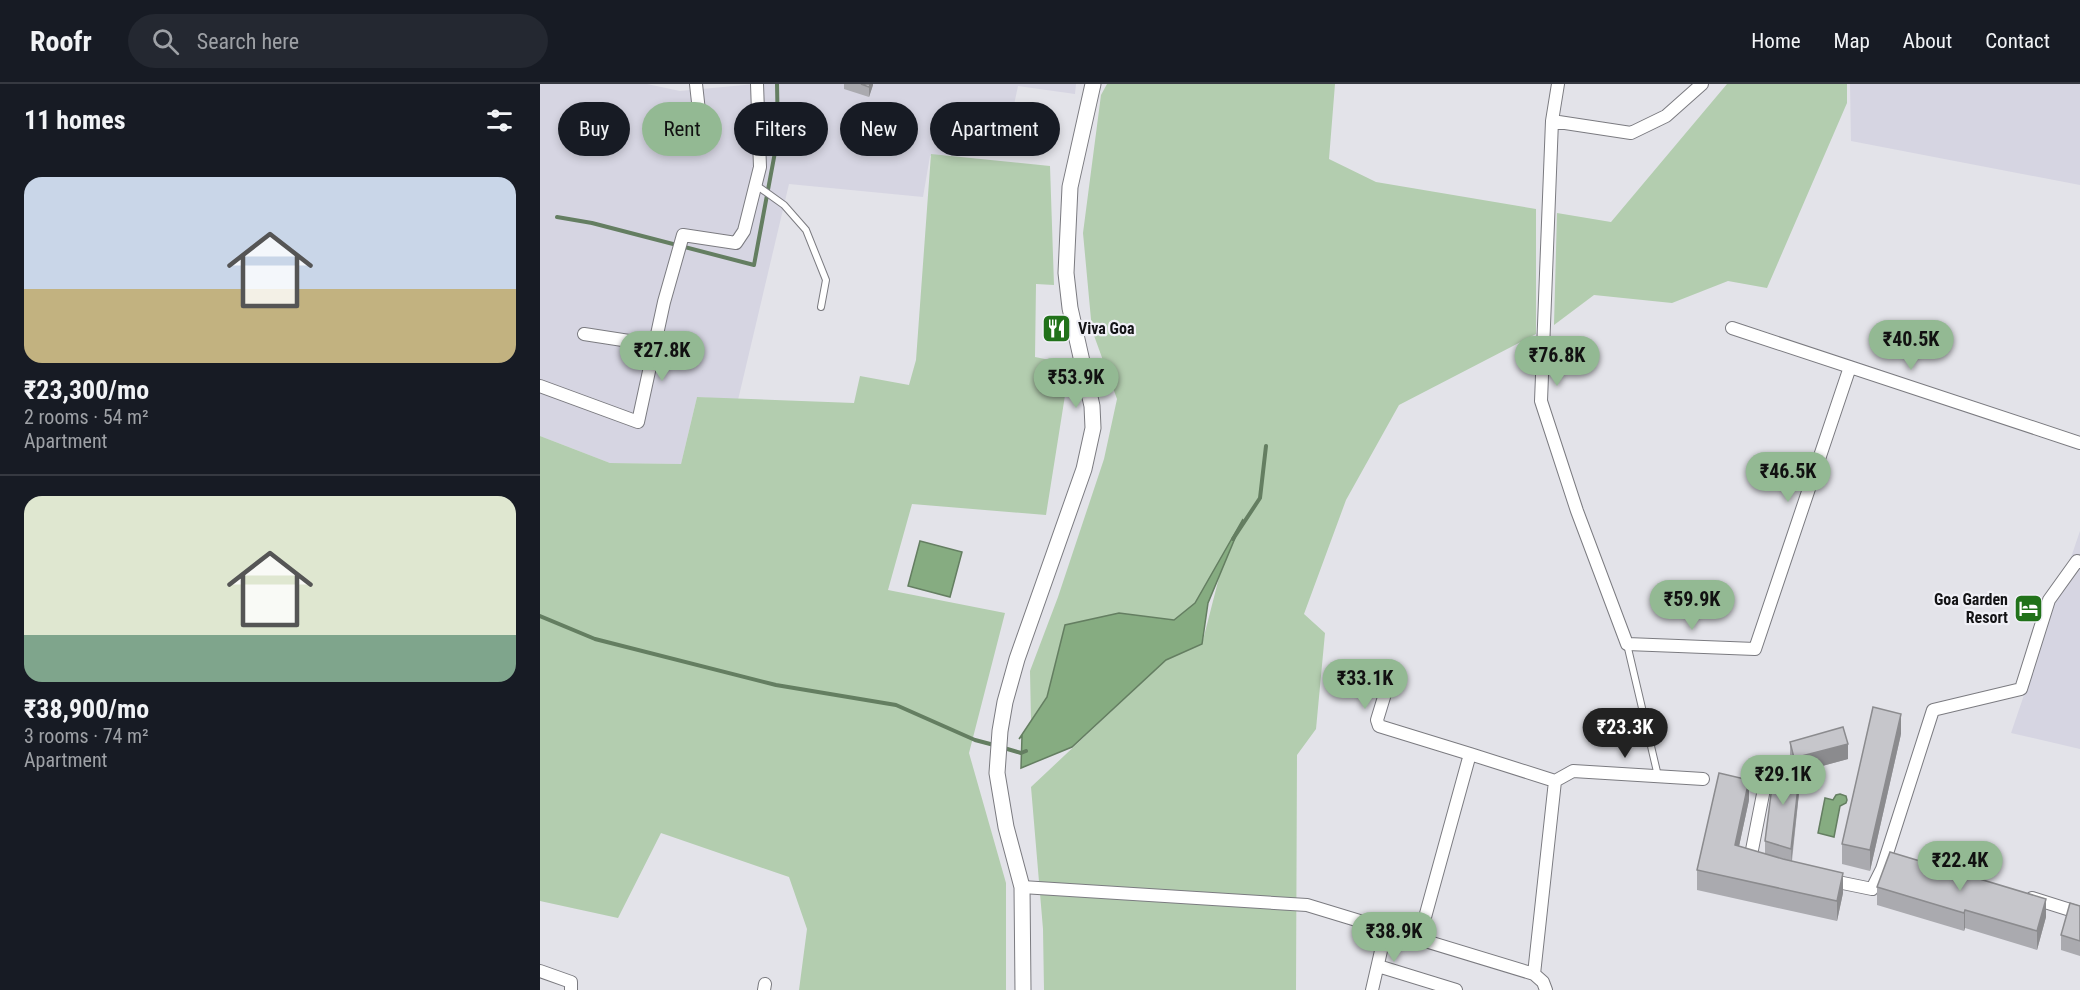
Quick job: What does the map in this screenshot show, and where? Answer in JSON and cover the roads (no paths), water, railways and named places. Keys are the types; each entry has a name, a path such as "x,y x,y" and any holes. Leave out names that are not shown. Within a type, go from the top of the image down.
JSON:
{"street":[{"path":"696,84 698,102"},
{"path":"540,386 638,422 664,302 683,235 736,243 744,231 760,167 757,84"},
{"path":"1023,990 1022,887 1006,827 997,773 1000,731 1017,659 1084,469 1093,428 1092,406 1070,308 1066,273 1070,187 1093,84"},
{"path":"1558,84 1552,121 1541,401 1577,511 1627,644 1755,649 1850,367"},
{"path":"1552,121 1631,133 1666,116 1702,84"},
{"path":"1732,328 2080,443"},
{"path":"584,334 655,345"},
{"path":"1812,876 1858,888 1872,889 1893,854 1933,710 2021,689 2049,600 2079,559"},
{"path":"1391,674 1377,720 1379,726 1555,781 1573,771 1703,779"},
{"path":"1419,939 1470,754"},
{"path":"1534,974 1555,781"},
{"path":"1764,789 1750,860 1768,866"},
{"path":"1022,887 1307,905 1534,974 1543,982 1546,990"},
{"path":"2016,893 2080,913"},
{"path":"1372,990 1386,929"},
{"path":"1378,966 1456,990"},
{"path":"540,971 571,982 571,990"}],"lane":[{"path":"756,184 784,205 806,230 826,280 821,307"},
{"path":"1627,644 1658,776"}],"waterway":[{"path":"557,217 592,223 754,265 778,136 777,84"},
{"path":"1233,539 1260,498 1266,446"},
{"path":"540,616 595,639 776,685 896,705 975,740 994,745"},
{"path":"1004,748 1021,753 1026,751"}],"place":[{"name":"Viva Goa","path":"1057,328"},
{"name":"Goa Garden Resort","path":"2029,608"}]}
